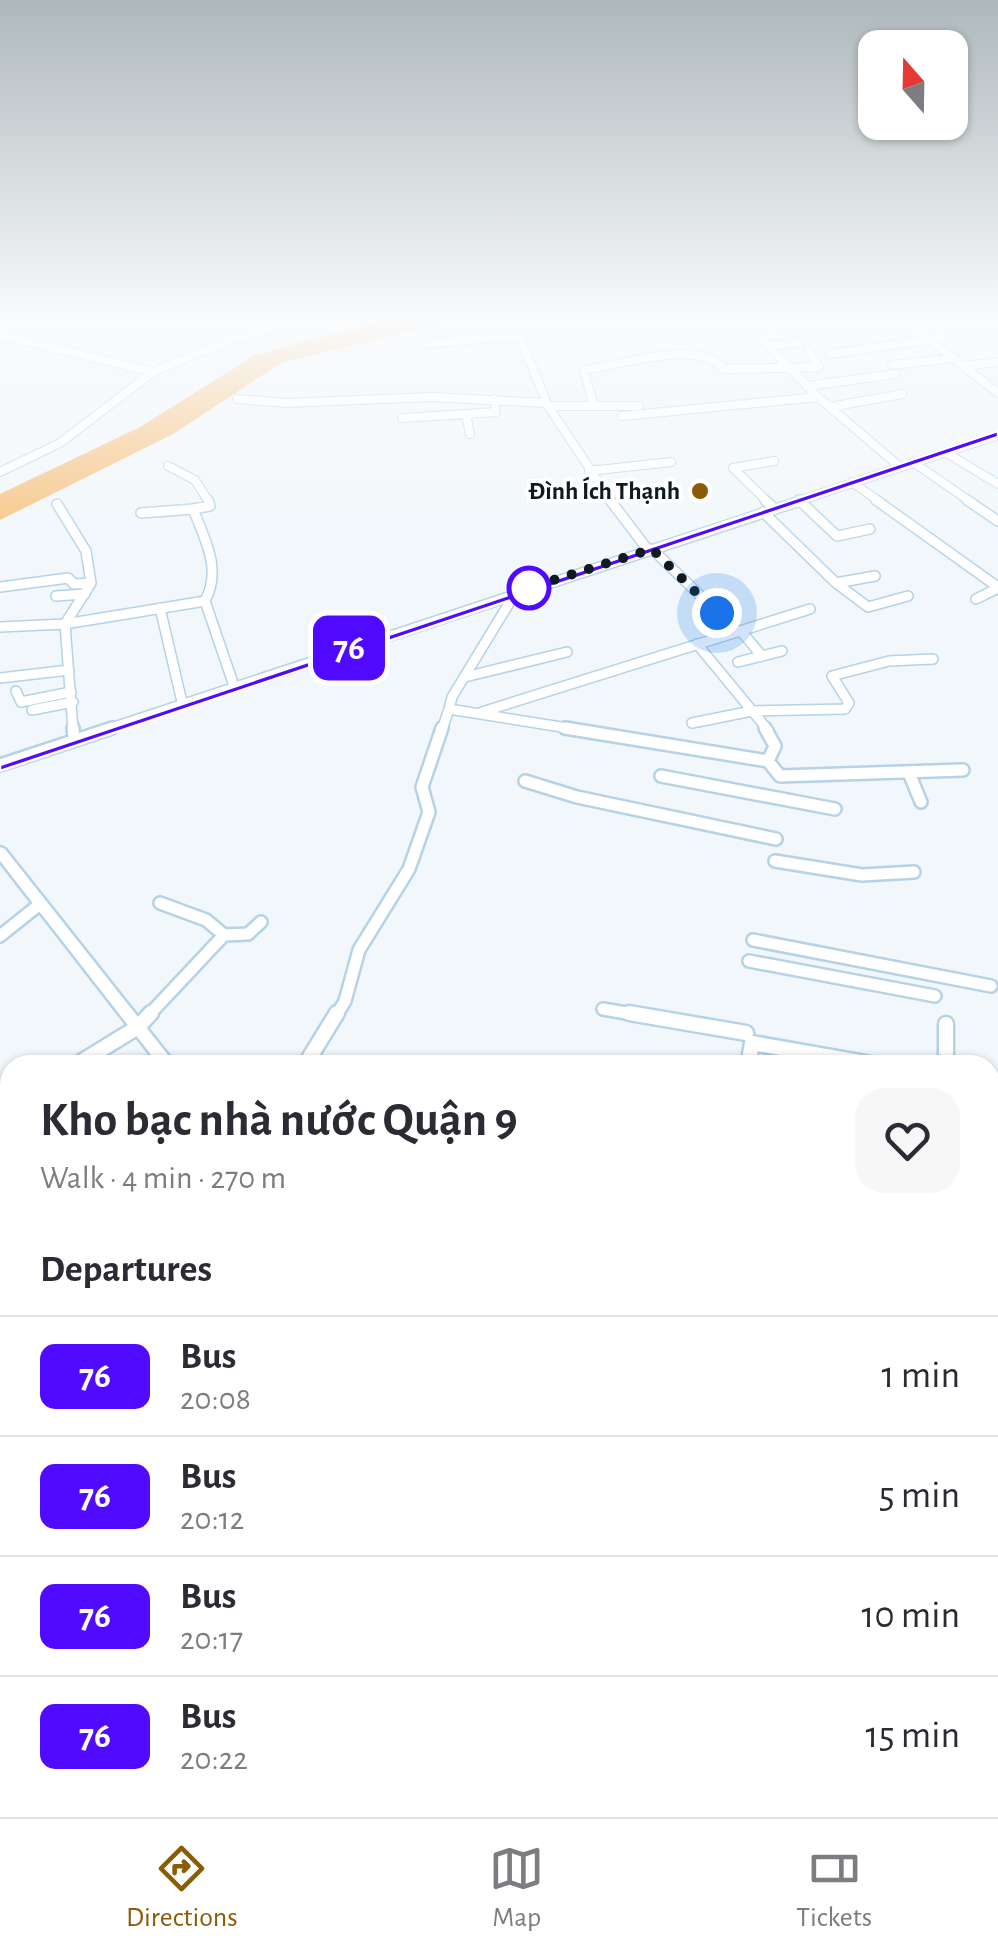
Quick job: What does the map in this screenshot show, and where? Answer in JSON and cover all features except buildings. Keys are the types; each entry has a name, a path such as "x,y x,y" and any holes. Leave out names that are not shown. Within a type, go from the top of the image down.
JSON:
{"main road":[{"path":"1,857 160,1055"}],"street":[{"path":"0,472 60,443 113,403"},
{"path":"402,418 496,412 495,403"},
{"path":"534,403 639,406"},
{"path":"622,416 758,403"},
{"path":"826,403 899,466"},
{"path":"830,406 849,403"},
{"path":"547,404 588,471 650,550 762,656"},
{"path":"663,412 677,426"},
{"path":"466,414 470,434"},
{"path":"0,766 182,702 998,434"},
{"path":"944,452 998,484"},
{"path":"774,461 733,468 775,509"},
{"path":"588,471 671,462"},
{"path":"913,462 998,521"},
{"path":"141,513 210,506 204,485 195,476 168,466"},
{"path":"852,482 998,588 976,599"},
{"path":"799,500 837,536 870,529"},
{"path":"57,504 86,551 91,584 65,624 74,738"},
{"path":"0,628 65,624 205,601 215,587 215,572 193,509"},
{"path":"763,512 868,608 908,596"},
{"path":"836,582 875,576"},
{"path":"0,588 68,578 74,584 91,584"},
{"path":"310,1055 345,1001 359,950 409,869 430,812 422,787 449,709 516,592"},
{"path":"56,596 86,594"},
{"path":"205,601 234,686"},
{"path":"160,608 182,702"},
{"path":"478,714 810,609"},
{"path":"697,644 776,746 768,761"},
{"path":"738,662 782,651"},
{"path":"465,676 567,652"},
{"path":"692,723 752,711 844,709 849,703 832,676 888,662 933,659"},
{"path":"0,678 69,670"},
{"path":"16,691 22,702 72,697"},
{"path":"32,710 72,697"},
{"path":"449,709 768,761 780,776 963,770"},
{"path":"909,773 920,802"},
{"path":"660,776 835,809"},
{"path":"525,781 577,798 776,839"},
{"path":"775,861 856,874 914,872"},
{"path":"160,903 206,920 224,935 248,934 261,922"},
{"path":"0,936 40,904"},
{"path":"92,1055 138,1027 224,935"},
{"path":"752,940 992,986"},
{"path":"749,961 935,996"},
{"path":"603,1009 830,1055"},
{"path":"946,1024 946,1055"},
{"path":"748,1055 749,1038"}],"shaded area":[{"path":"179,403 220,403 173,434 0,520 0,494 140,427"}],"bus line":[{"name":"76","path":"0,765 998,435"}],"place":[{"name":"Đình Ích Thạnh","path":"700,491"}],"route":[{"path":"529,588 516,592 652,549 717,613"}]}
